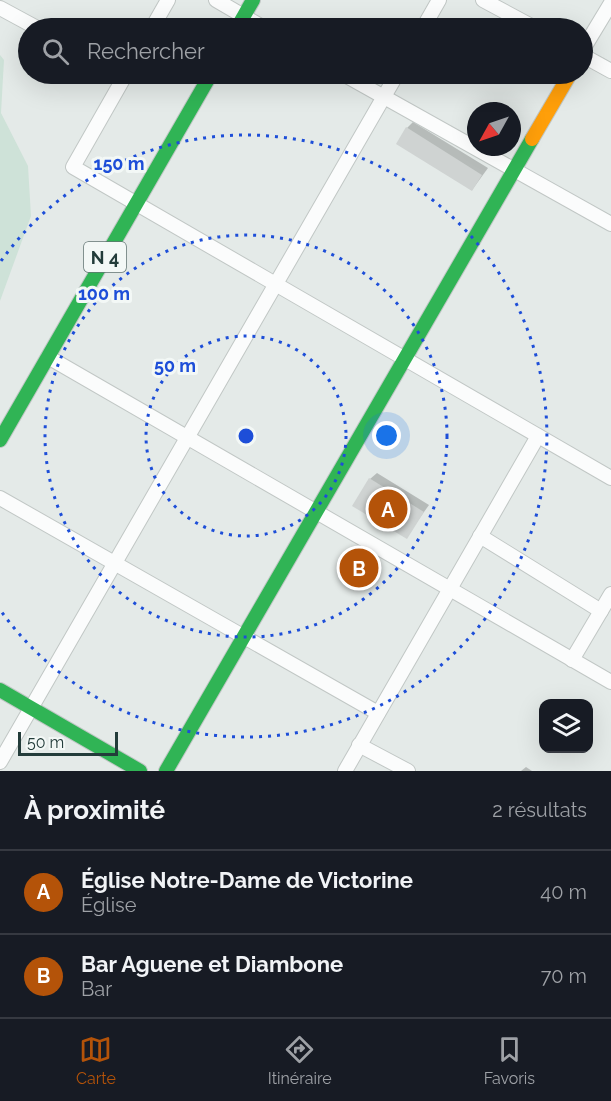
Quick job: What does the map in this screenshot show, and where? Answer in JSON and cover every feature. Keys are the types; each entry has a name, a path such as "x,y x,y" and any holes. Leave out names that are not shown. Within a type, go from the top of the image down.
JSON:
{"street":[{"path":"158,18 168,0"},
{"path":"216,0 236,18"},
{"path":"242,18 253,0"},
{"path":"429,18 439,0"},
{"path":"483,0 516,18"},
{"path":"593,34 611,3"},
{"path":"0,8 18,18"},
{"path":"593,60 611,71"},
{"path":"117,84 73,167 538,436 609,473"},
{"name":"N 4","path":"0,440 205,84"},
{"path":"360,84 611,224"},
{"path":"0,762 391,84"},
{"path":"166,771 564,84"},
{"path":"48,357 611,682"},
{"path":"345,771 538,436"},
{"path":"0,498 378,713"},
{"path":"480,536 601,611"},
{"path":"572,660 611,594"},
{"path":"0,690 140,771"},
{"path":"360,745 408,771"}],"green space":[{"path":"0,55 4,60 1,113 28,166 31,216 0,301"}],"building":[{"path":"406,127 482,175 472,191 396,144"},
{"path":"369,478 424,512 407,539 352,506"}],"traffic: fast":[{"path":"243,18 253,0"},
{"path":"0,440 205,84"},
{"path":"166,771 532,139"},
{"path":"0,690 140,771"}],"traffic: slow":[{"path":"532,139 564,84"}],"place":[{"name":"Église Notre-Dame de Victorine","path":"388,509"},
{"name":"Bar Aguene et Diambone","path":"359,568"}]}
